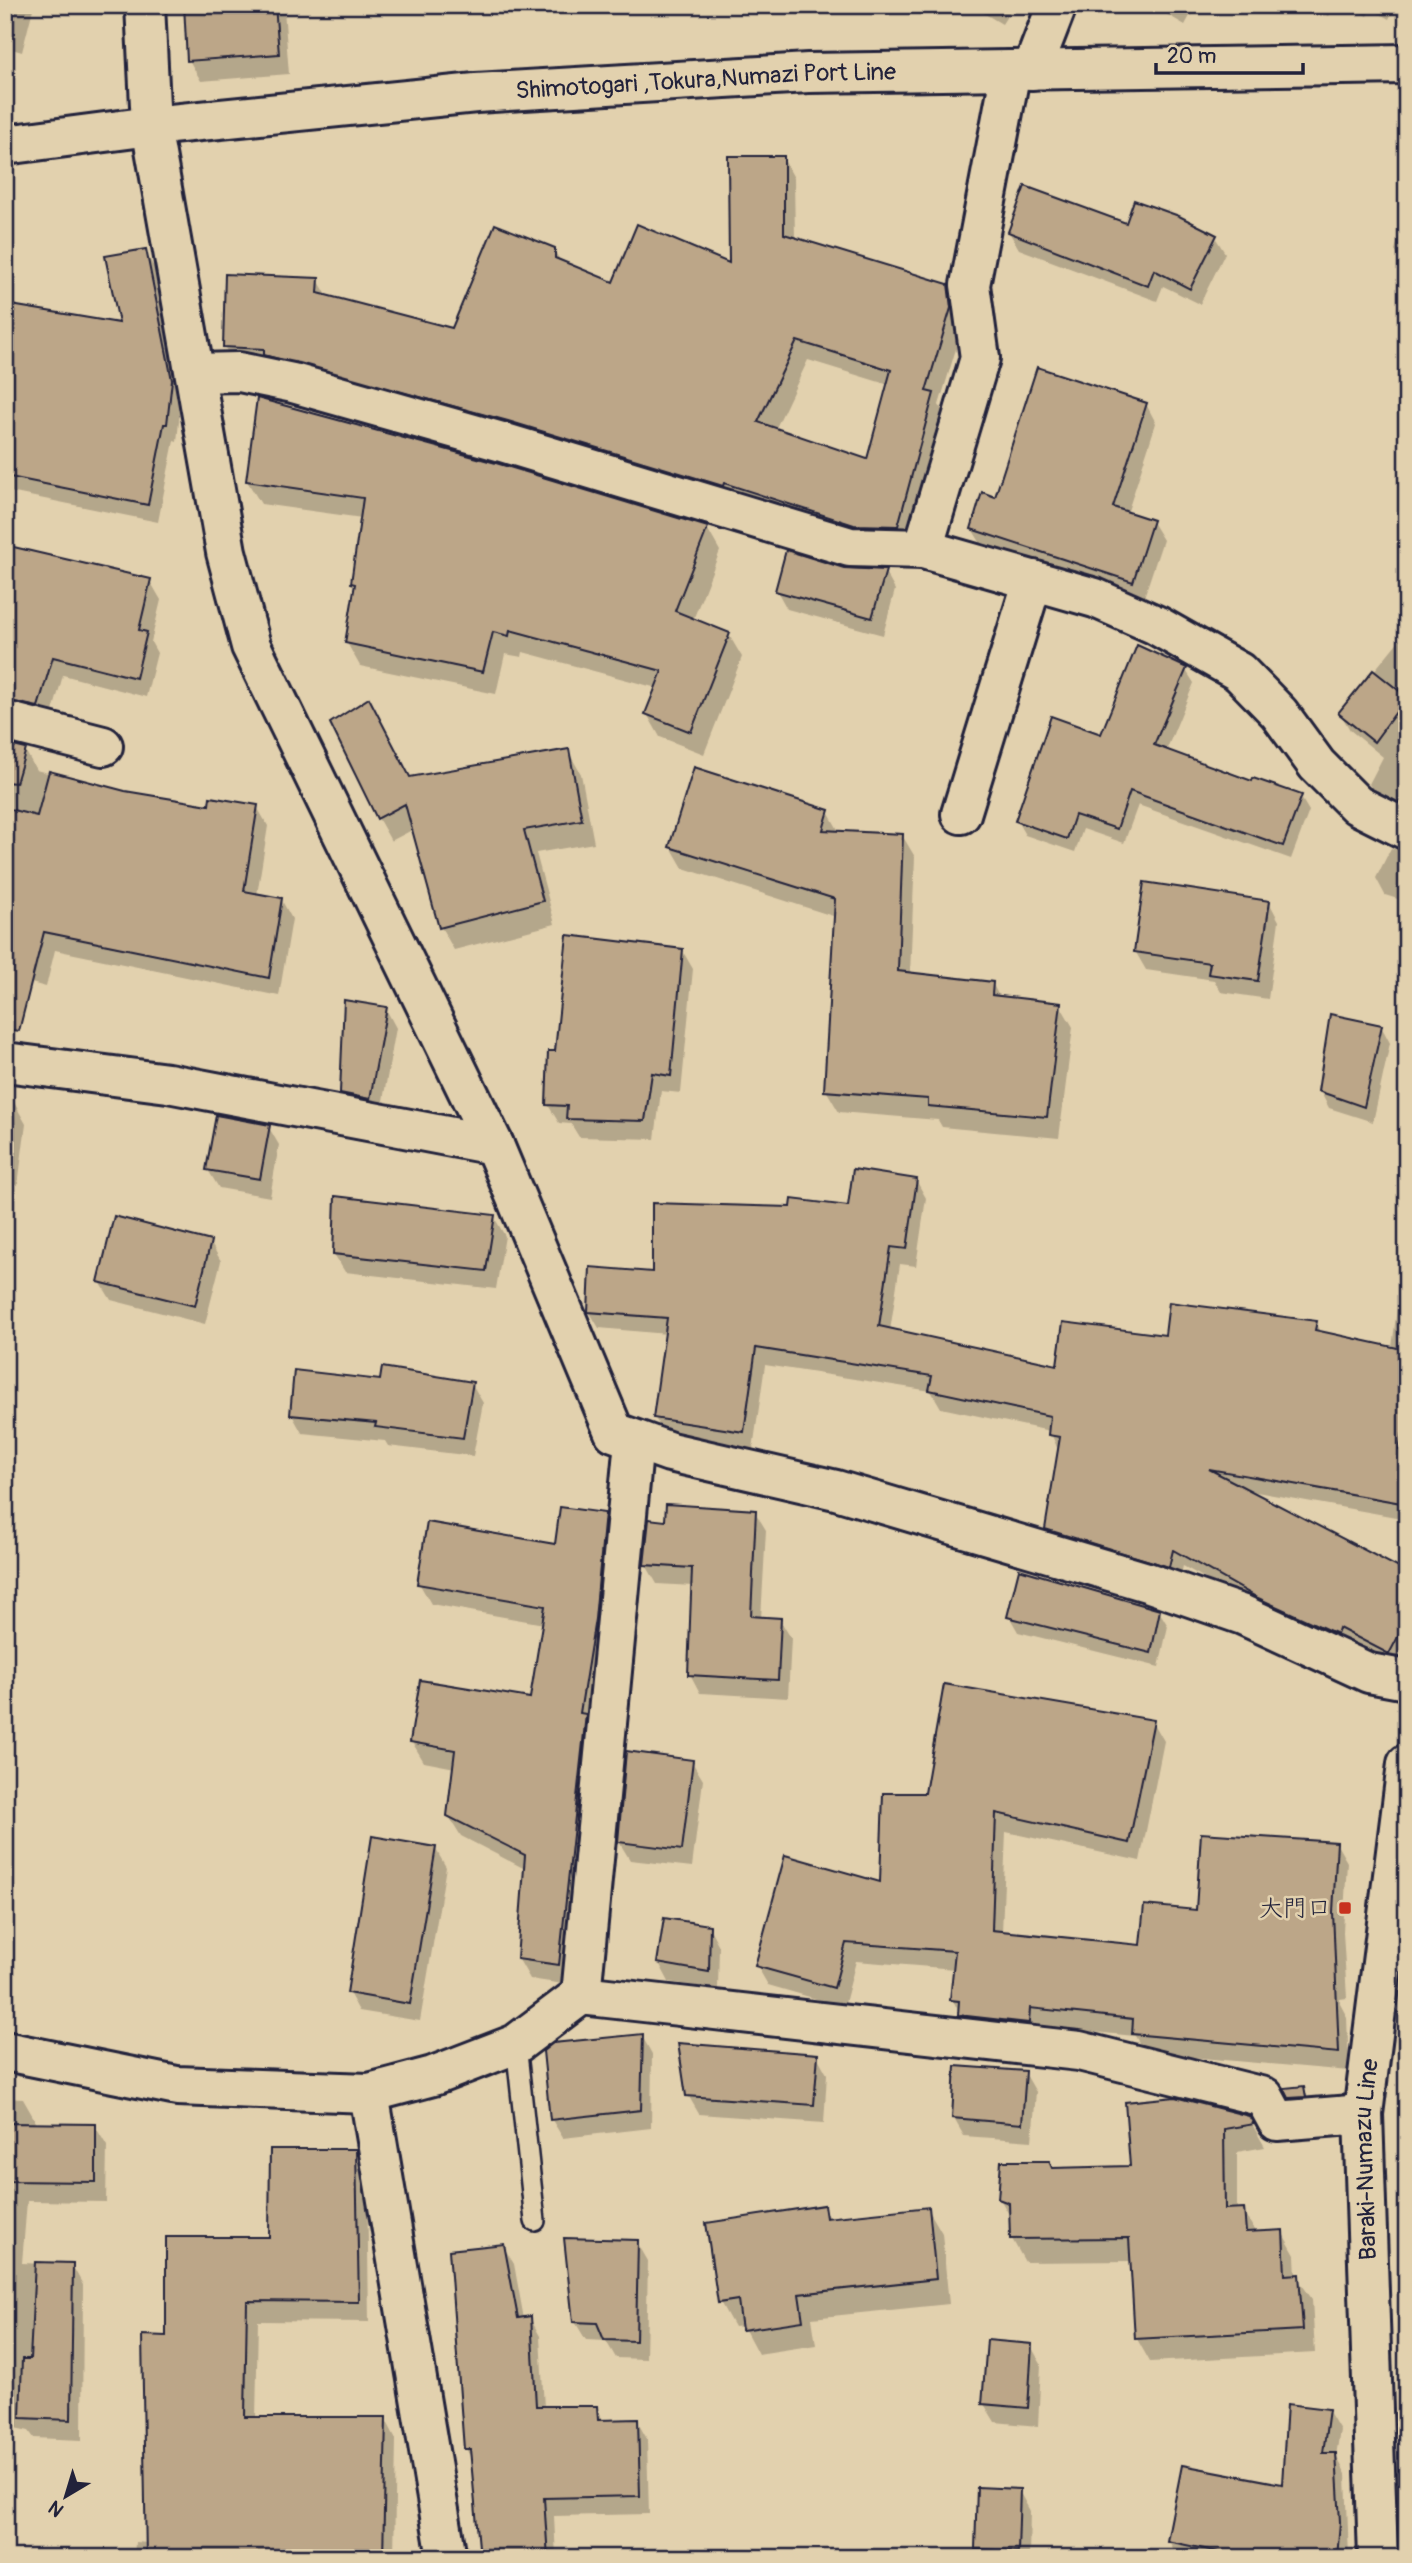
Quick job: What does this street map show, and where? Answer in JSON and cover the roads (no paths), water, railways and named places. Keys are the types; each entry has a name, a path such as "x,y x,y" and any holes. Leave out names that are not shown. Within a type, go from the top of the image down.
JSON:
{"street":[{"path":"145,5 151,127 226,552 251,646 494,1145 614,1432 634,1441 836,1490 1147,1582 1243,1615 1369,1673 1407,1680"},
{"path":"923,549 980,358 970,285 1021,70 1057,5"},
{"name":"Shimotogari ,Tokura,Numazi Port Line","path":"5,145 476,93 808,73 1407,64"},
{"path":"195,373 239,372 364,402 850,547 923,549 1095,598 1212,653 1259,691 1317,765 1357,805 1407,830"},
{"path":"961,814 1033,580"},
{"path":"5,721 103,746"},
{"path":"5,1062 168,1083 494,1145"},
{"path":"581,1995 634,1441"},
{"name":"Baraki-Numazu Line","path":"1378,2558 1363,2114 1407,1764"},
{"path":"5,2051 177,2086 369,2093 433,2076 516,2044 581,1995 1079,2051 1264,2097 1277,2120 1363,2114"},
{"path":"369,2093 447,2558"}],"lane":[{"path":"516,2044 535,2221"}],"place":[{"name":"大門口","path":"1345,1908"}]}
